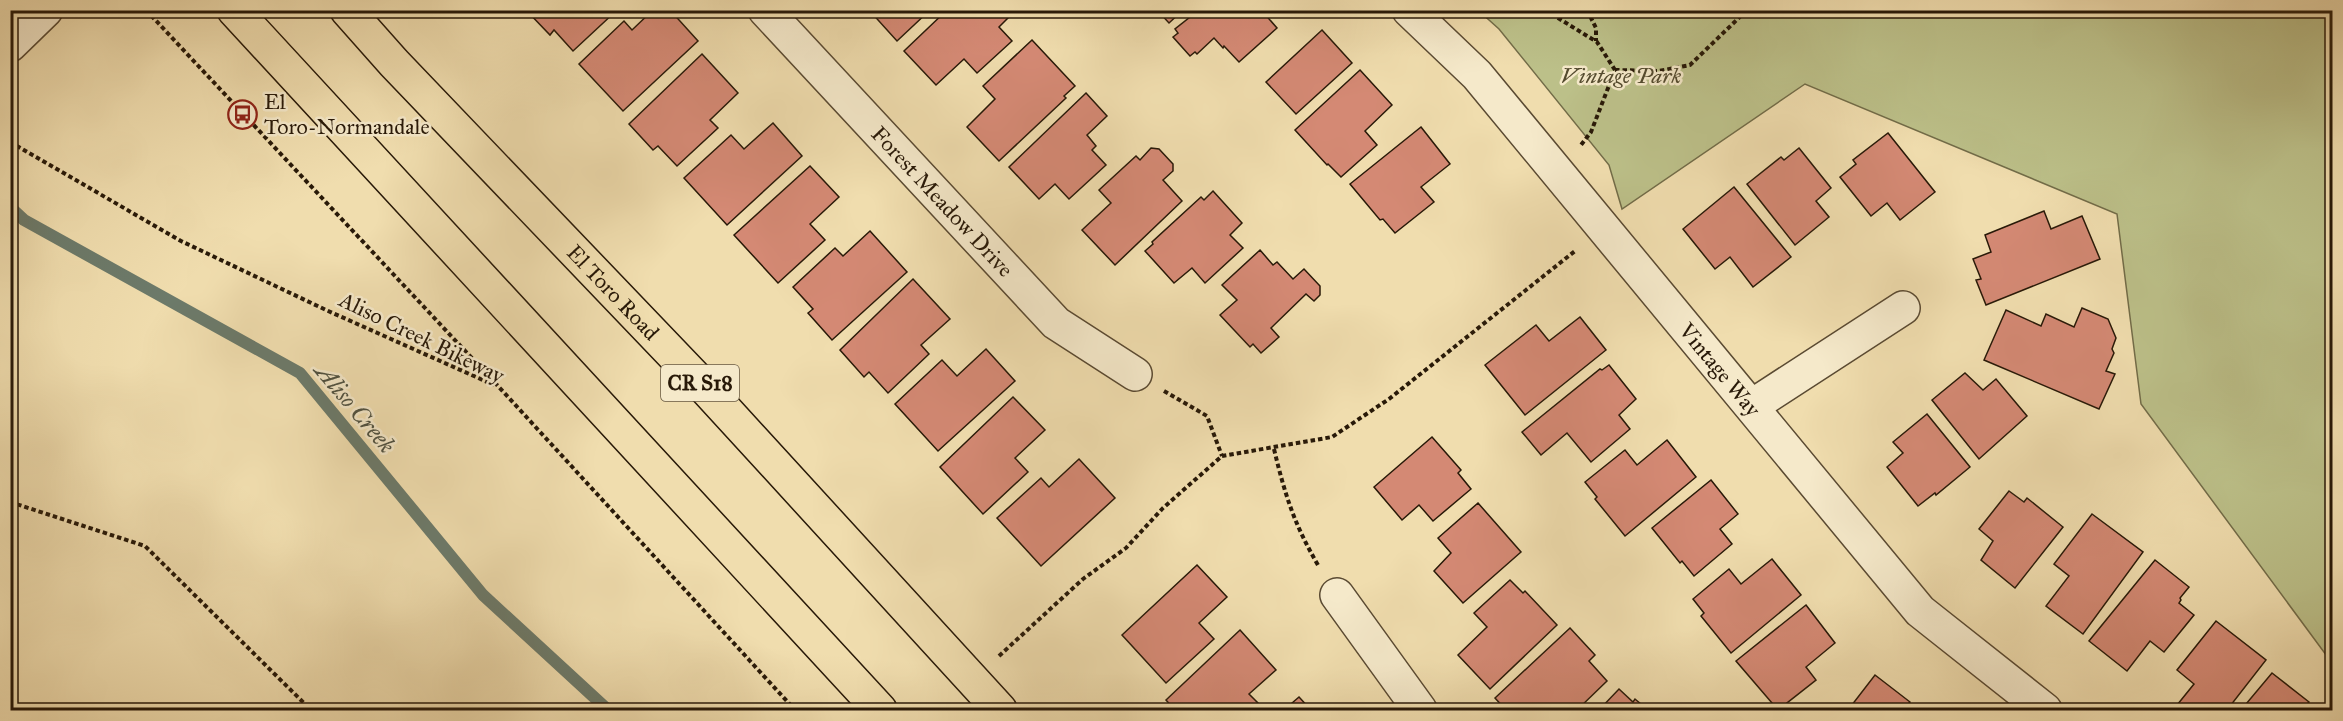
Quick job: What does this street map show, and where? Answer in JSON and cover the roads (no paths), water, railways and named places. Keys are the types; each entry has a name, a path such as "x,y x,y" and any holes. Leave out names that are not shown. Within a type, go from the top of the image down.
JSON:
{"main road":[{"path":"234,10 880,711"},
{"name":"El Toro Road","path":"347,10 402,71 709,392 999,711"}],"street":[{"path":"10,45 46,10"},
{"name":"Forest Meadow Drive","path":"765,10 1056,323 1135,374"},
{"name":"Vintage Way","path":"1409,10 1477,75 1920,610 2045,711"},
{"path":"1752,406 1903,308"},
{"path":"1337,595 1420,711"}],"waterway":[{"name":"Aliso Creek","path":"10,207 24,220 300,373 483,595 608,710"}],"place":[{"name":"El Toro-Normandale","path":"243,114"}],"park label":[{"name":"Vintage Park","path":"1621,75"}]}
